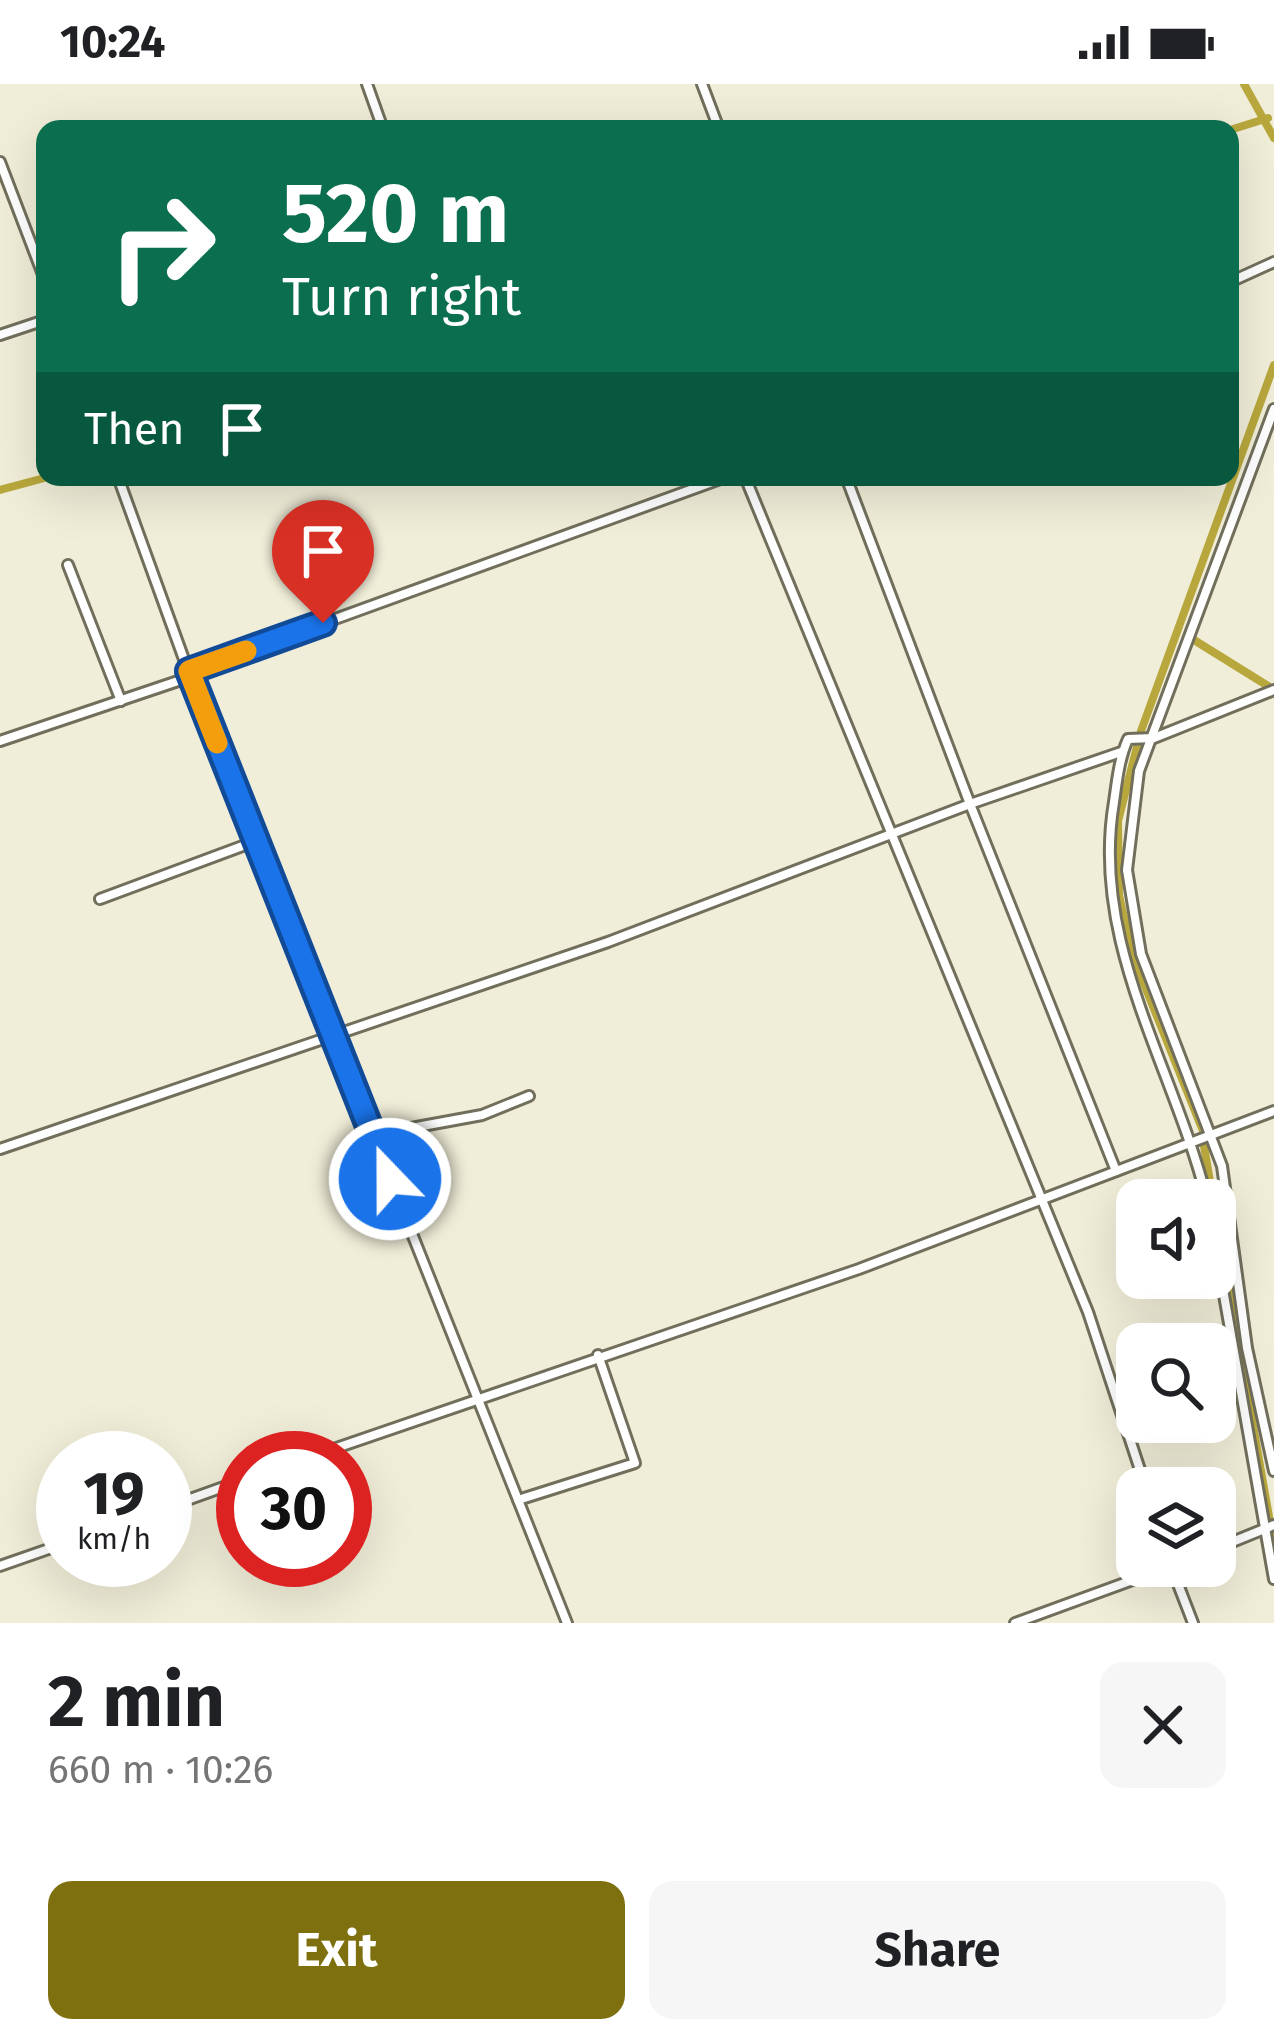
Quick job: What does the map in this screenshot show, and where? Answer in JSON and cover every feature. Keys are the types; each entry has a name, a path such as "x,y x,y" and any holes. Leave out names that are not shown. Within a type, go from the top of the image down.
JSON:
{"street":[{"path":"367,84 380,120"},
{"path":"703,84 716,120"},
{"path":"0,162 36,256"},
{"path":"1239,278 1274,262"},
{"path":"0,335 36,323"},
{"path":"1274,409 1144,739 1130,812 1132,914 1155,991 1222,1166 1247,1348 1274,1471"},
{"path":"121,486 189,671 567,1623"},
{"path":"189,671 701,486"},
{"path":"749,486 1037,1200 1088,1312 1139,1467"},
{"path":"849,486 1116,1171"},
{"path":"68,565 121,700"},
{"path":"0,741 187,678 189,671"},
{"path":"0,1149 608,942 970,804 1122,752 1274,689"},
{"path":"1122,752 1107,842 1115,926 1128,977 1193,1144 1202,1179"},
{"path":"100,899 256,841"},
{"path":"373,1135 482,1115 529,1096"},
{"path":"372,1435 859,1269 1274,1111"},
{"path":"1225,1299 1269,1527 1274,1579"},
{"path":"518,1500 635,1463 598,1355"},
{"path":"1236,1540 1269,1527"},
{"path":"0,1566 36,1553"},
{"path":"1016,1623 1116,1586"},
{"path":"1179,1587 1193,1623"}],"waterway":[{"path":"1244,84 1274,138"},
{"path":"1239,127 1268,118"},
{"path":"1239,461 1274,365"},
{"path":"0,490 36,480"},
{"path":"1203,1131 1132,954 1119,895 1118,821 1141,731 1230,486"},
{"path":"1194,640 1268,686"},
{"path":"1204,1146 1210,1179"},
{"path":"1231,1299 1274,1545"}],"slow traffic":[{"path":"217,743 189,671 246,651"}],"route":[{"path":"323,623 189,671 390,1179"}]}
